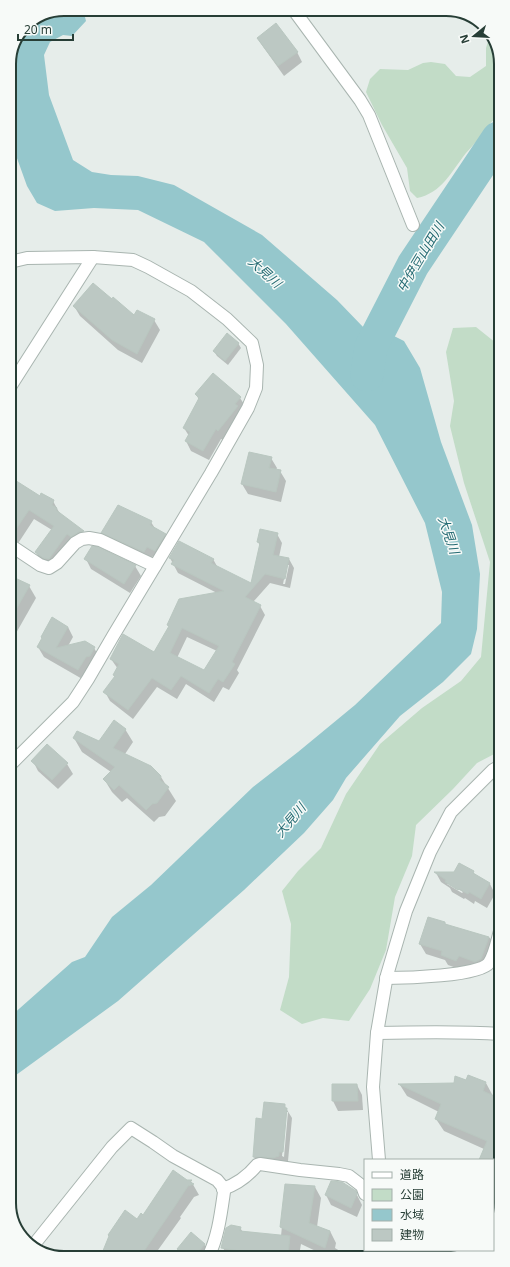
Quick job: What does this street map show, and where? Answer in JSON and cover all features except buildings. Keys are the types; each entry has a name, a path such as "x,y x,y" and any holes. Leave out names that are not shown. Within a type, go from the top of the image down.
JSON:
{"street":[{"path":"298,16 360,100 369,115 413,225"},
{"path":"16,377 92,257"},
{"path":"16,261 28,258 92,257 133,260 191,291 227,320 252,343 257,364 256,388 248,408 88,679 73,702 16,759"},
{"path":"16,549 40,565 49,568 57,563 75,542 89,538 100,540 155,566"},
{"path":"379,1159 373,1087 377,1033 386,978 406,911 430,852 451,812 494,769"},
{"path":"386,978 457,974 483,968 488,964 494,948"},
{"path":"377,1033 452,1032 494,1034"},
{"path":"36,1242 112,1147 131,1128 173,1156 217,1180 223,1189 223,1201 214,1247 212,1251"},
{"path":"223,1189 243,1178 260,1164 349,1176 362,1186 364,1191"}],"green space":[{"path":"488,41 493,54 494,64 494,120 440,187 433,192 417,198 410,191 407,168 382,125 366,92 370,79 380,69 408,70 423,63 431,62 445,64 456,76 470,77 486,66 486,48"},
{"path":"476,327 494,341 494,754 477,763 416,825 412,856 395,897 386,950 370,989 349,1021 323,1018 302,1024 280,1010 289,977 291,924 282,891 298,871 321,848 346,794 380,744 422,708 461,681 481,657 490,562 464,483 450,426 454,401 446,352 453,328"}],"water":[{"name":"大見川","path":"58,16 85,16 86,21 72,36 63,35 50,42 44,55 49,95 73,160 92,172 111,175 138,176 174,185 262,235 337,300 365,329 394,336 404,341 420,368 441,442 472,525 480,574 477,629 471,654 443,682 400,716 346,778 333,800 304,833 244,890 118,1001 16,1075 16,1012 72,962 85,957 112,917 151,885 253,787 355,705 441,623 442,592 425,523 375,425 286,324 204,242 138,210 94,208 55,211 37,203 27,186 16,155 16,61 18,51 26,35 40,22"}],"waterway":[{"name":"中伊豆山田川","path":"367,375 371,347 413,265 494,144"}]}
